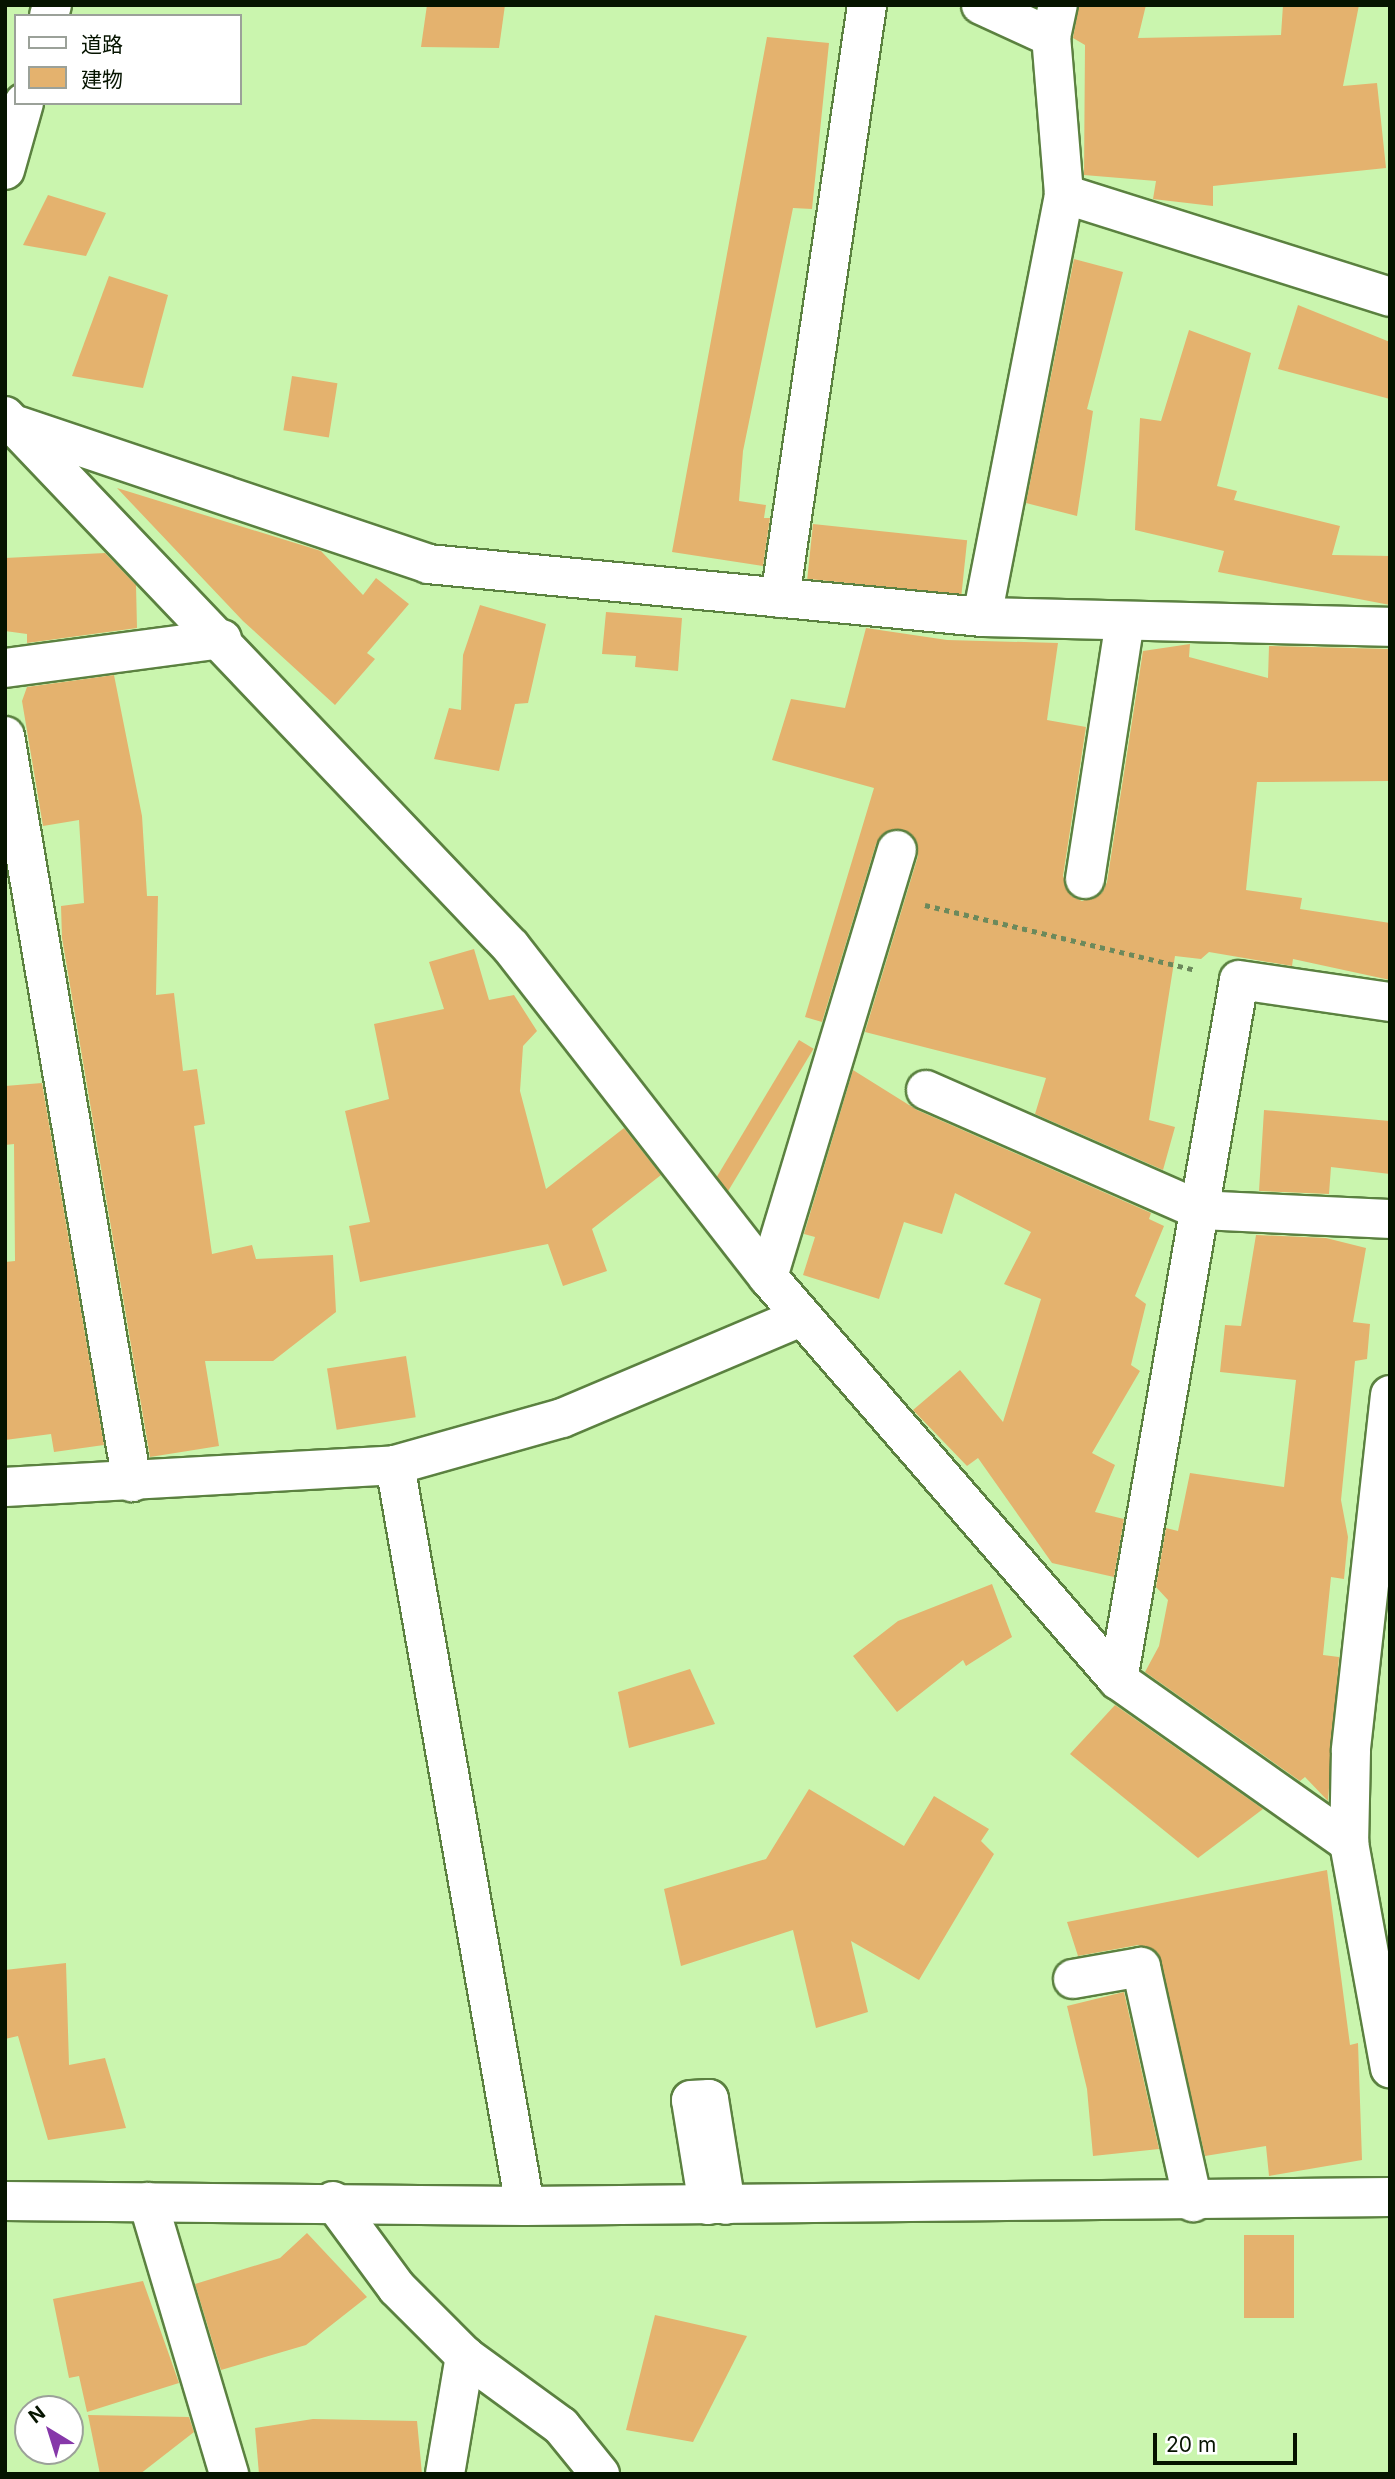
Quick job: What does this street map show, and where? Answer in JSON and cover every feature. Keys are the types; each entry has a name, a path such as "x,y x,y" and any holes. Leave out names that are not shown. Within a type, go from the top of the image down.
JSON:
{"street":[{"path":"780,598 867,5"},
{"path":"981,5 1054,21 1064,194 982,617"},
{"path":"5,170 23,105"},
{"path":"1064,194 1390,297"},
{"path":"10,420 428,564 982,617 1390,627"},
{"path":"10,420 222,639 511,947 801,1317 1118,1680 1349,1843"},
{"path":"1085,879 1125,621"},
{"path":"5,668 222,639"},
{"path":"5,736 132,1482"},
{"path":"768,1277 897,850"},
{"path":"1118,1680 1239,980 1390,1002"},
{"path":"926,1090 1199,1210 1390,1219"},
{"path":"5,1487 132,1482 395,1465 562,1418 801,1317"},
{"path":"1390,1395 1351,1751 1349,1843 1390,2068"},
{"path":"395,1465 525,2206"},
{"path":"1073,1979 1141,1967 1193,2202"},
{"path":"5,2201 333,2200 525,2206 1193,2202 1390,2197"},
{"path":"333,2200 397,2288 464,2356 561,2426 600,2474"},
{"path":"148,2202 229,2474"},
{"path":"445,2474 464,2356"}],"path":[{"path":"883,895 1239,980"}],"building":[{"path":"427,5 505,5 499,48 421,47"},
{"path":"1079,5 1146,5 1138,38 1281,35 1283,5 1359,5 1343,86 1377,83 1386,168 1213,186 1213,206 1153,199 1156,181 1084,175 1085,45 1073,38"},
{"path":"767,37 829,43 812,209 793,208 743,451 739,501 766,505 764,518 770,518 763,566 672,552"},
{"path":"48,195 106,213 86,256 23,245"},
{"path":"1074,259 1123,272 1087,409 1093,411 1077,516 1026,503"},
{"path":"109,276 168,295 143,388 72,376"},
{"path":"1298,305 1390,342 1390,399 1278,369"},
{"path":"1189,330 1251,353 1217,486 1237,491 1234,500 1340,526 1332,555 1390,556 1390,605 1218,572 1224,551 1135,530 1140,418 1161,421"},
{"path":"292,376 337,383 329,438 283,430"},
{"path":"117,488 321,551 363,595 376,578 409,604 367,653 375,659 335,705 243,621"},
{"path":"813,524 967,540 961,595 807,579"},
{"path":"105,553 136,585 137,628 27,643 27,634 5,631 5,558"},
{"path":"480,605 546,624 528,703 515,704 499,771 434,759 449,708 461,710 463,655"},
{"path":"606,612 682,618 678,671 635,667 636,656 602,654"},
{"path":"866,628 947,640 1058,643 1047,720 1086,727 1063,876 1071,896 1082,901 1102,893 1107,882 1143,651 1190,644 1189,657 1268,678 1269,646 1390,649 1390,781 1257,782 1246,890 1302,898 1300,909 1390,923 1390,980 1293,959 1292,966 1209,952 1201,959 1175,956 1149,1120 1175,1127 1163,1170 1035,1114 1046,1078 865,1032 918,856 912,835 893,829 876,844 822,1022 805,1017 874,788 772,760 791,699 845,708"},
{"path":"114,675 142,816 147,896 158,896 156,995 174,993 183,1071 197,1069 205,1124 194,1126 212,1254 252,1245 256,1259 333,1255 336,1312 273,1361 205,1361 219,1446 150,1457 62,938 61,906 84,903 79,820 43,826 22,701 27,687"},
{"path":"474,949 489,1000 514,995 537,1031 523,1046 520,1091 546,1189 624,1128 661,1175 592,1229 607,1271 563,1286 548,1244 360,1282 349,1226 370,1222 345,1111 389,1099 374,1024 444,1009 429,962"},
{"path":"799,1040 814,1049 720,1204 706,1195"},
{"path":"853,1070 917,1110 1151,1213 1149,1219 1164,1226 1135,1296 1146,1304 1131,1365 1140,1371 1092,1453 1115,1465 1095,1512 1124,1519 1114,1577 1052,1563 978,1458 967,1466 913,1410 960,1370 1003,1422 1041,1299 1004,1284 1031,1232 955,1193 942,1234 904,1222 879,1299 803,1275 815,1237 804,1234"},
{"path":"42,1083 104,1445 54,1452 51,1434 5,1440 5,1262 15,1261 14,1144 5,1145 5,1086"},
{"path":"1264,1110 1390,1121 1390,1174 1331,1167 1329,1194 1259,1191"},
{"path":"1256,1235 1326,1238 1366,1248 1353,1322 1370,1324 1367,1359 1355,1361 1341,1500 1348,1537 1344,1579 1331,1577 1323,1655 1339,1657 1328,1801 1305,1777 1300,1781 1145,1672 1159,1646 1168,1600 1156,1587 1166,1528 1178,1531 1190,1473 1284,1487 1296,1380 1220,1372 1225,1325 1241,1326"},
{"path":"406,1356 416,1417 337,1430 327,1369"},
{"path":"992,1584 1012,1637 966,1666 963,1660 897,1712 853,1656 898,1621"},
{"path":"690,1669 715,1724 629,1748 618,1692"},
{"path":"1115,1705 1263,1809 1198,1858 1070,1754"},
{"path":"809,1789 904,1846 934,1796 989,1829 981,1841 994,1854 919,1980 851,1941 868,2012 816,2028 793,1930 681,1966 664,1889 766,1859"},
{"path":"1327,1870 1350,2045 1358,2043 1362,2160 1269,2176 1266,2146 1205,2156 1158,1953 1138,1945 1078,1956 1067,1922"},
{"path":"66,1963 69,2065 105,2058 126,2128 48,2140 18,2036 5,2039 5,1970"},
{"path":"1124,1992 1159,2149 1093,2156 1087,2089 1067,2006"},
{"path":"307,2233 367,2297 306,2345 221,2370 195,2284 280,2258"},
{"path":"1244,2235 1294,2235 1294,2318 1244,2318"},
{"path":"143,2281 179,2383 87,2412 79,2376 69,2378 53,2299"},
{"path":"655,2315 747,2336 693,2442 626,2430"},
{"path":"88,2415 189,2417 194,2432 140,2474 100,2474"},
{"path":"313,2419 417,2421 422,2474 259,2474 255,2428"}]}
